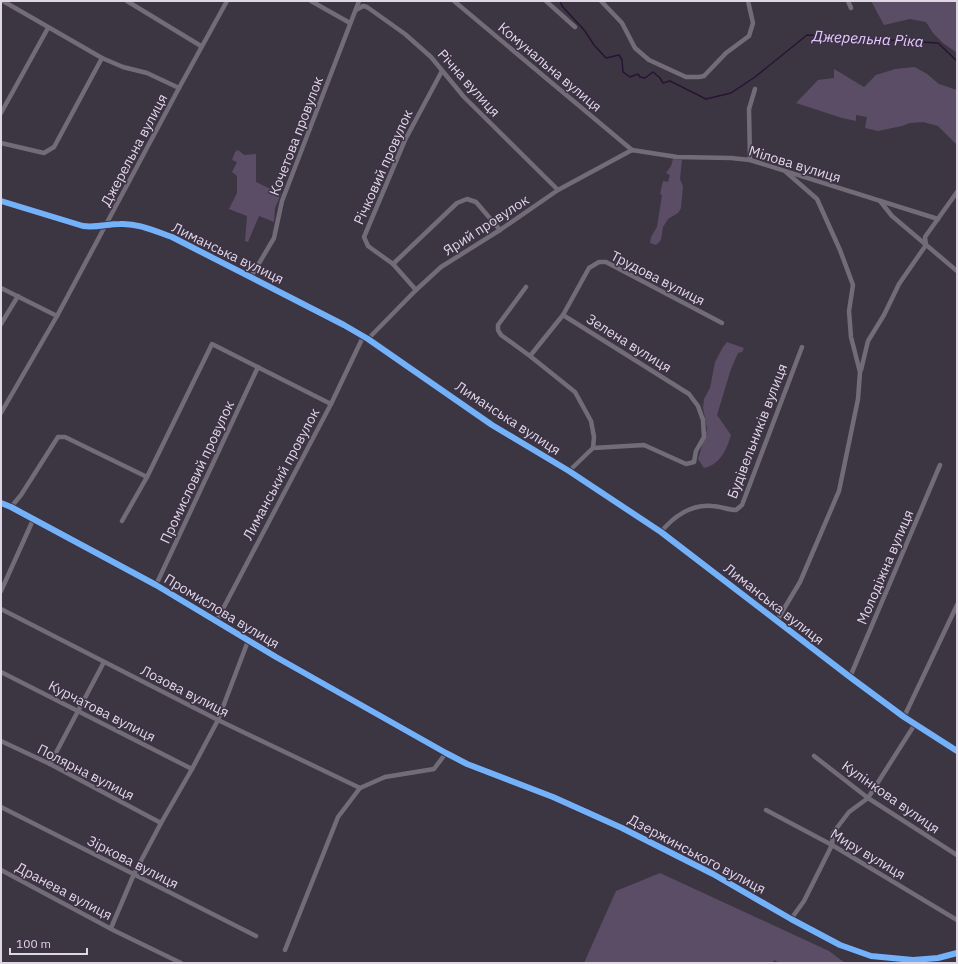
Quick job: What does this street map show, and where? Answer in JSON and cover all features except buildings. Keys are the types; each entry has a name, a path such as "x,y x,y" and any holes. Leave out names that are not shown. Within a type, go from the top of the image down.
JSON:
{"street":[{"path":"2,1 102,58 124,67 147,73 179,88"},
{"path":"127,1 201,46"},
{"name":"Джерельна вулиця","path":"1,414 57,316 201,46 227,1"},
{"path":"311,1 350,23"},
{"name":"Кочетова провулок","path":"251,277 274,238 282,201 359,1"},
{"name":"Комунальна вулиця","path":"454,1 632,150"},
{"path":"546,1 575,27"},
{"path":"601,1 622,23 635,48 649,60 678,74 699,78 704,76 726,53 749,36 753,23 748,1"},
{"path":"848,1 851,8"},
{"name":"Річна вулиця","path":"355,11 363,6 367,7 405,34 431,57 474,108 558,190"},
{"path":"1,113 48,28"},
{"path":"1,143 44,153 54,146 102,58"},
{"name":"Річковий провулок","path":"416,290 393,264 368,246 364,238 406,140 442,71"},
{"path":"750,160 749,109 755,89"},
{"name":"Мілова вулиця","path":"632,150 677,157 731,158 750,160 938,219"},
{"name":"Ярий провулок","path":"366,338 442,267 500,230 558,190 632,150"},
{"path":"786,172 818,199 853,285 849,311 851,337 860,372"},
{"path":"776,622 800,582 839,491 858,399 860,372 868,341 884,315 899,284 926,245 925,237 957,192"},
{"path":"393,264 457,203 467,199 476,202 500,230"},
{"path":"880,200 892,216 957,271"},
{"name":"Лиманська вулиця","path":"1,201 92,228 128,224 172,237 344,325 366,338 492,425 568,471 661,532 776,622 904,717 957,751"},
{"name":"Трудова вулиця","path":"563,315 589,268 599,262 606,262 722,323"},
{"path":"526,287 498,325 498,330 500,334 575,392 591,421 594,437 593,448 568,471"},
{"path":"1,288 57,316"},
{"path":"1,324 18,296"},
{"path":"530,356 563,315"},
{"name":"Зелена вулиця","path":"563,315 689,394 698,406 703,420 704,437 696,451 694,462 686,464 644,445 593,448"},
{"name":"Лиманський провулок","path":"216,622 366,338"},
{"path":"122,521 147,477 212,344 331,404"},
{"name":"Будівельників вулиця","path":"661,532 675,518 690,508 712,506 736,510 742,505 802,347"},
{"name":"Промисловий провулок","path":"156,586 258,367"},
{"path":"11,507 21,495 58,437 65,437 147,477"},
{"name":"Молодіжна вулиця","path":"850,677 940,464"},
{"name":"Промислова вулиця","path":"1,503 156,586 248,641 429,744"},
{"path":"1,591 33,520"},
{"path":"904,717 957,605"},
{"name":"Лозова вулиця","path":"1,609 218,720 360,788"},
{"path":"111,928 134,874 218,720 248,641"},
{"path":"50,764 104,662"},
{"name":"Курчатова вулиця","path":"1,672 192,769"},
{"path":"791,919 804,901 832,845 833,833 849,812 868,798 915,724"},
{"name":"Полярна вулиця","path":"1,741 50,764 161,823"},
{"name":"Дзержинського вулиця","path":"429,744 467,764 553,797 622,828 713,874 791,919 840,945 872,956 912,960 938,958 957,953"},
{"path":"285,950 338,817 360,788 385,777 434,769 446,753"},
{"name":"Кулінкова вулиця","path":"814,756 868,798 957,855"},
{"name":"Зіркова вулиця","path":"1,807 256,936"},
{"name":"Миру вулиця","path":"766,810 832,845 957,920"},
{"name":"Дранева вулиця","path":"1,870 111,928 182,963"}],"shaded area":[{"path":"871,1 957,1 957,53 943,43 933,33 926,22 910,19 884,25"},
{"path":"915,67 927,74 939,84 957,90 957,145 938,126 923,122 910,123 878,131 865,128 867,117 856,115 856,121 796,103 818,80 834,78 834,69 864,87 876,75 895,69"},
{"path":"238,150 244,155 256,154 256,182 281,194 275,208 274,222 259,216 248,242 245,241 247,216 229,209 237,193 237,176 232,172 237,162 232,160 235,152"},
{"path":"673,159 682,160 680,179 683,186 681,208 678,213 668,219 663,227 661,240 656,245 650,243 651,237 657,227 662,195 660,194 663,181 668,182 670,175 666,173 671,166"},
{"path":"727,342 744,348 742,352 738,353 731,369 717,415 731,435 725,451 719,460 704,468 698,459 707,429 703,408 704,399 710,388 715,362"},
{"path":"660,873 829,951 845,963 780,963 774,960 773,963 584,963 616,891"}],"waterway":[{"name":"Джерельна Ріка","path":"560,1 562,6 585,31 594,45 606,58 619,55 622,60 623,72 630,77 638,74 640,77 645,78 653,72 663,83 670,81 706,99 731,93 755,77 807,35 938,43 957,61"}],"cycle path":[{"path":"1,201 83,226 92,227 127,224 140,226 159,232 172,237 344,325 368,339 492,425 569,471 661,532 904,717 957,751"},
{"path":"1,503 156,585 276,657 446,753 467,764 553,797 622,828 713,874 791,919 840,945 871,956 913,960 938,958 957,953"}]}
